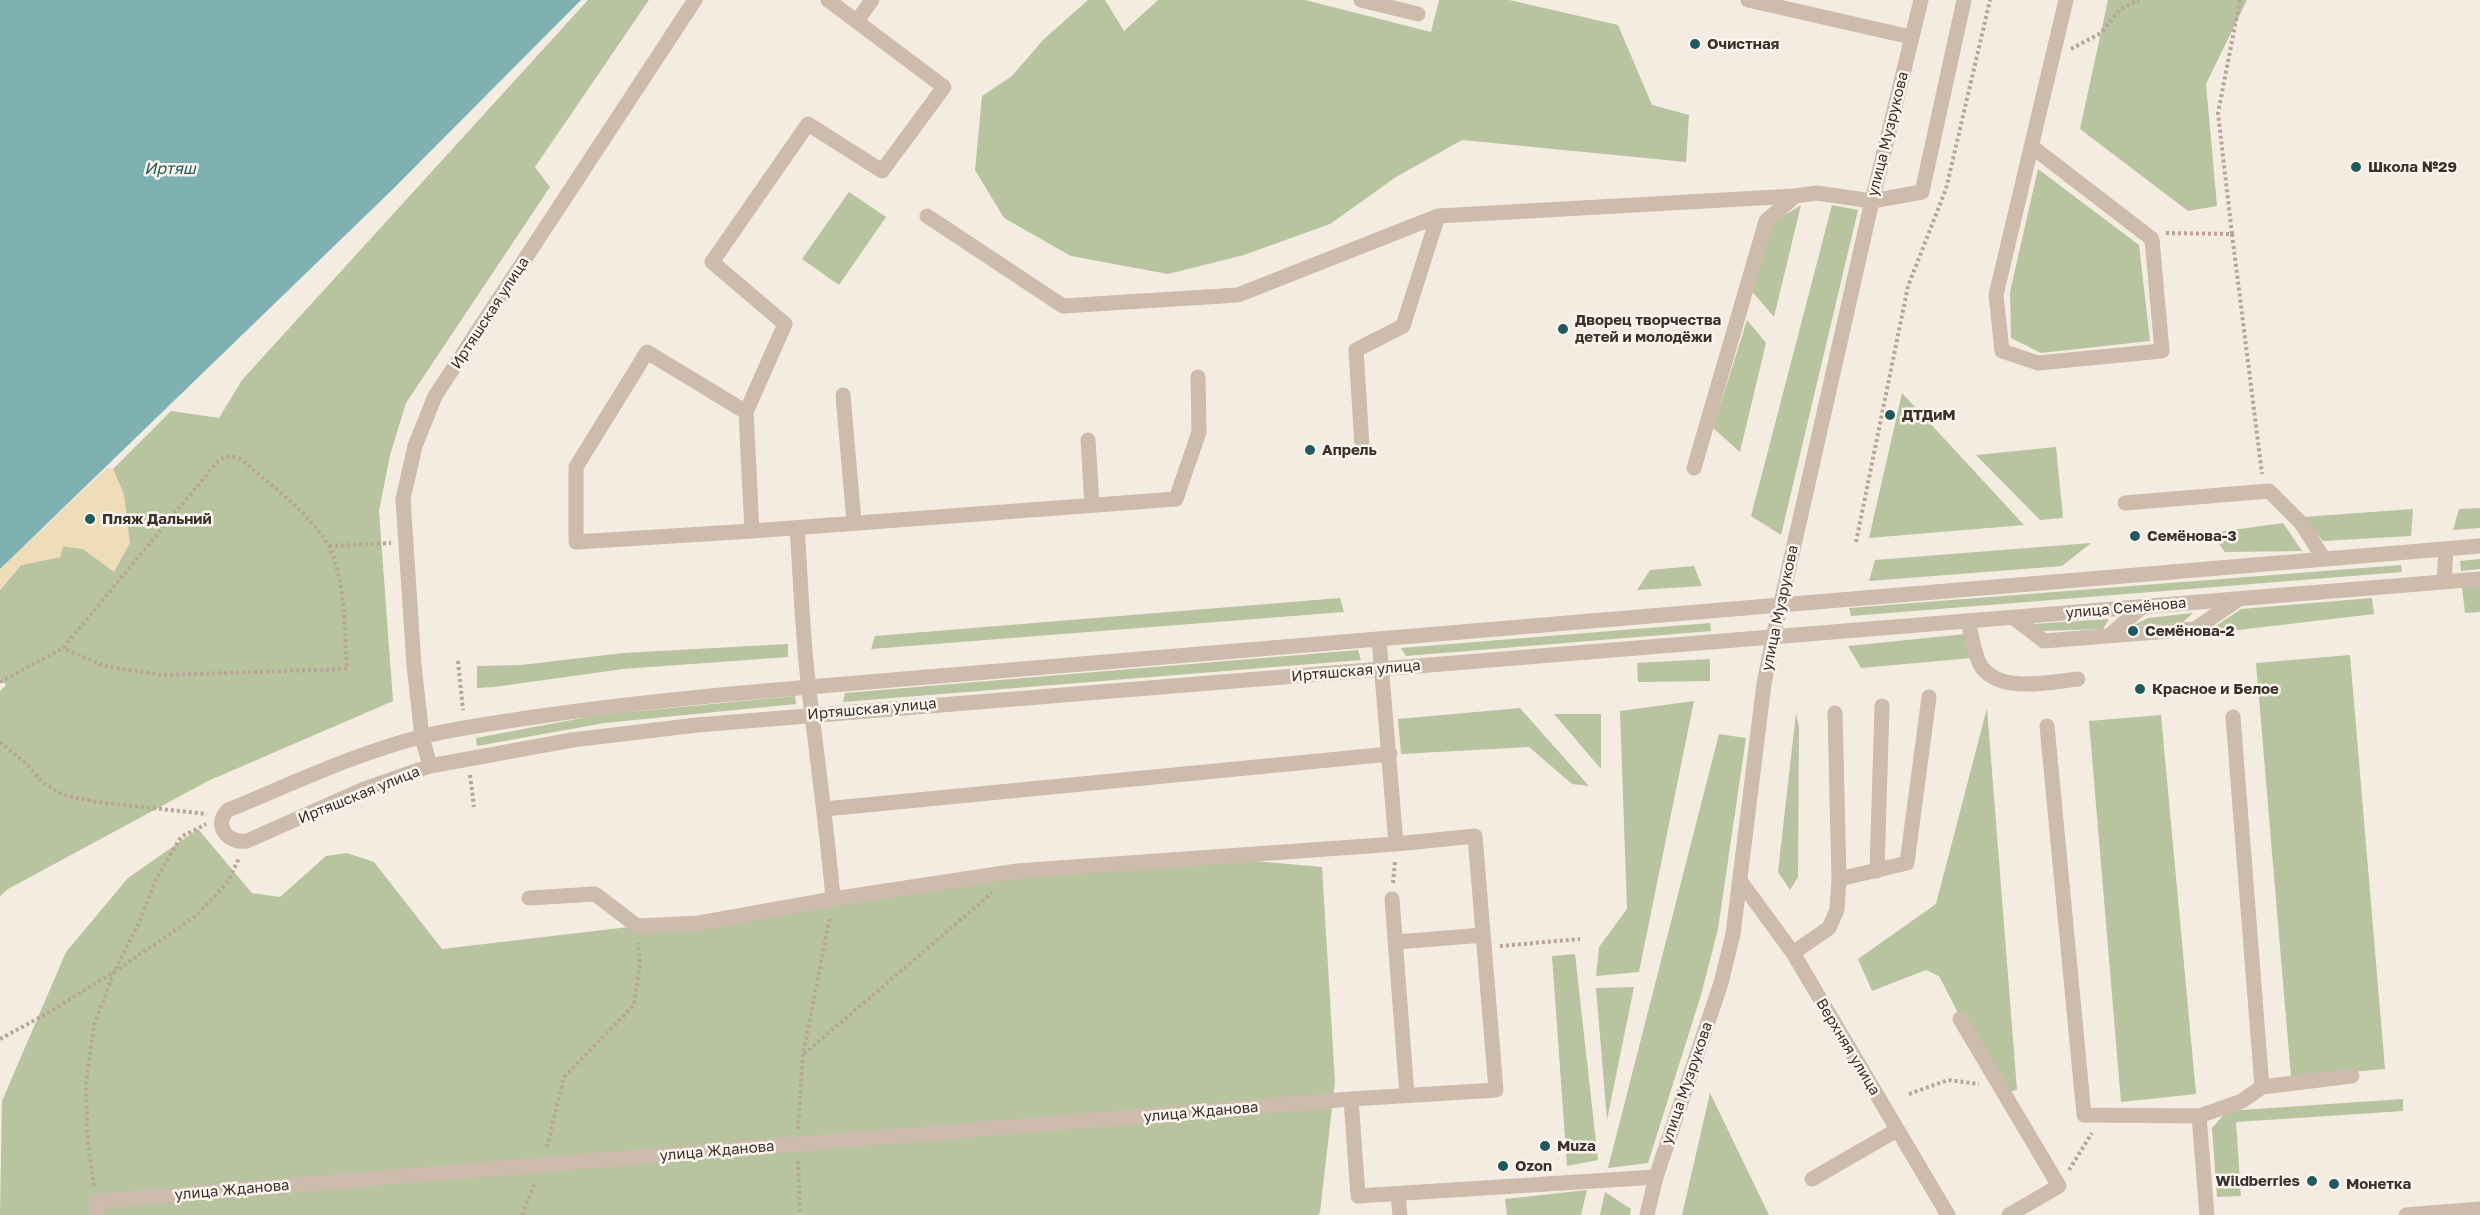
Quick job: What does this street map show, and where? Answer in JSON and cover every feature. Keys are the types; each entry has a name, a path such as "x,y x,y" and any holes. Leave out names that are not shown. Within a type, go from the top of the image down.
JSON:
{"street":[{"name":"Иртяшская улица","path":"422,737 414,664 403,499 415,446 435,396 695,0"},
{"path":"752,531 746,412 785,324 712,262 808,124 882,171 944,87 828,0"},
{"path":"857,21 872,0"},
{"path":"1362,0 1418,14"},
{"path":"1748,0 1911,37"},
{"name":"улица Музрукова","path":"1647,1215 1656,1177 1721,983 1733,934 1764,684 1773,638 1872,201 1921,0"},
{"path":"927,216 1063,306 1238,295 1438,216 1816,193 1872,201 1922,192 1965,0"},
{"path":"2031,146 2152,239 2162,351 2038,363 2002,351 1996,295 2031,146 2066,0"},
{"path":"1695,468 1766,221 1795,196"},
{"path":"1362,446 1356,350 1403,326 1438,216"},
{"path":"746,412 647,352 576,467 576,542 797,528 1176,499 1199,432 1198,377"},
{"path":"843,395 854,522"},
{"path":"1088,440 1092,505"},
{"path":"2125,503 2269,491 2301,523 2324,559"},
{"path":"797,528 808,687 825,809 833,899"},
{"path":"1780,605 2480,546"},
{"path":"2444,582 2446,550"},
{"name":"улица Семёнова","path":"1773,638 2480,579"},
{"path":"2014,618 2044,640 2195,629 2240,598"},
{"name":"Иртяшская улица","path":"222,816 228,810 349,760 422,737 465,727 573,712 808,687 1780,605"},
{"path":"2110,635 2142,607"},
{"path":"1968,621 1981,667 2001,682 2016,685 2078,679"},
{"name":"Иртяшская улица","path":"247,841 364,789 430,766 572,740 812,714 1773,638"},
{"path":"1379,639 1396,844"},
{"path":"1839,879 1907,863 1929,697"},
{"path":"1877,871 1882,706"},
{"path":"1792,953 1828,928 1837,910 1839,879 1835,713"},
{"path":"2234,717 2262,1087"},
{"path":"2047,726 2084,1115 2199,1116 2242,1101 2262,1087 2352,1076"},
{"path":"422,737 430,766"},
{"path":"825,809 1390,754"},
{"path":"222,816 221,825 230,839 238,843 247,841"},
{"path":"529,898 595,894 637,926 699,923 833,899 1017,871 1396,844 1475,836 1484,941 1395,942"},
{"name":"Верхняя улица","path":"1741,882 1792,953 1948,1215"},
{"path":"1392,899 1407,1095"},
{"name":"улица Жданова","path":"97,1208 542,1165 1407,1095 1496,1090 1484,941"},
{"path":"1960,1018 2059,1186 2009,1215"},
{"path":"1351,1100 1358,1196 1656,1177"},
{"path":"2199,1116 2207,1215"},
{"path":"1812,1179 1897,1130"},
{"path":"1398,1195 1400,1215"},
{"path":"2406,1215 2480,1209"}],"path":[{"path":"1856,542 1908,286 1946,189 1990,0"},
{"path":"2052,58 2101,33 2120,9 2139,0"},
{"path":"2240,0 2218,113 2263,480"},
{"path":"2159,233 2232,234"},
{"path":"0,682 63,648 218,461 225,456 234,456 242,460 309,519 328,546 339,579 347,669 162,675 104,666 63,648"},
{"path":"328,546 406,542"},
{"path":"0,742 28,765 42,782 63,795 96,802 222,816"},
{"path":"97,1208 88,1146 86,1084 94,1025 114,972 140,921 155,881 181,837 222,816"},
{"path":"0,1039 48,1013 114,972 197,915 228,882 247,841"},
{"path":"1392,899 1396,844"},
{"path":"803,1054 1017,871"},
{"path":"800,1215 797,1144 803,1054 833,899"},
{"path":"1484,941 1580,939"},
{"path":"522,1215 542,1165 564,1077 634,1005 640,963"},
{"path":"1909,1094 1948,1080 2000,1086"},
{"path":"2059,1186 2092,1133"}],"green space":[{"path":"588,0 649,0 535,167 550,187 406,403 390,455 379,511 393,701 208,781 8,889 0,896 0,691 6,685 0,678 0,590 21,565 60,557 63,546 83,549 114,571 124,495 113,469 171,411 219,418 242,380"},
{"path":"1088,0 1105,0 1124,31 1158,0 1305,0 1431,32 1439,0 1509,0 1618,25 1652,105 1689,115 1686,162 1462,140 1396,177 1330,224 1244,255 1168,274 1071,256 1004,218 975,170 982,96 1012,76 1044,39"},
{"path":"2108,0 2247,0 2206,84 2217,206 2188,211 2080,129"},
{"path":"2038,169 2139,245 2150,341 2041,353 2011,338 2010,292"},
{"path":"849,192 886,217 839,285 802,259"},
{"path":"1801,205 1774,317 1750,289 1770,224"},
{"path":"1832,205 1858,210 1781,535 1751,516"},
{"path":"1747,320 1766,343 1740,452 1713,428"},
{"path":"1902,393 2024,525 1869,538"},
{"path":"2056,447 2063,518 2040,520 1976,455"},
{"path":"2480,508 2480,528 2453,530 2459,509"},
{"path":"2413,509 2411,536 2323,541 2303,517"},
{"path":"2283,523 2302,551 2225,552 2211,533"},
{"path":"2091,543 2062,566 1869,581 1875,560"},
{"path":"2480,559 2480,569 2461,571 2460,561"},
{"path":"2401,565 2402,572 1851,616 1849,608"},
{"path":"1694,566 1702,586 1637,590 1650,570"},
{"path":"2480,586 2480,612 2465,613 2462,587"},
{"path":"1340,598 1344,612 871,649 875,636"},
{"path":"2372,598 2374,614 2204,634 2241,609"},
{"path":"2193,613 2182,623 2132,626 2148,618"},
{"path":"2109,619 2103,629 2041,631 2033,624"},
{"path":"1710,623 1711,631 1406,656 1401,648"},
{"path":"1966,634 1972,658 1861,668 1848,646"},
{"path":"788,644 788,657 623,669 477,688 477,666 521,665 623,653"},
{"path":"1358,650 1361,660 843,702 845,693"},
{"path":"2350,655 2385,1069 2291,1077 2256,663"},
{"path":"1710,659 1710,681 1638,682 1637,663"},
{"path":"795,696 796,704 604,723 477,746 476,738 598,715"},
{"path":"1694,701 1639,972 1596,976 1599,947 1627,909 1620,711"},
{"path":"1520,708 1589,786 1572,784 1529,747 1401,754 1398,719"},
{"path":"1987,708 2017,1090 2000,1094 1939,976 1926,970 1872,991 1858,959 1936,904"},
{"path":"1796,713 1799,727 1798,877 1790,890 1778,872"},
{"path":"1554,714 1601,714 1601,769"},
{"path":"2161,715 2196,1094 2121,1102 2089,721"},
{"path":"1719,734 1746,738 1718,929 1701,995 1648,1163 1608,1168"},
{"path":"198,829 252,893 280,897 326,856 347,853 374,862 442,949 637,926 833,899 1209,857 1322,867 1335,1082 1320,1212 1318,1215 0,1215 2,1101 66,952 128,878"},
{"path":"1575,954 1598,1160 1567,1166 1552,956"},
{"path":"1634,987 1607,1120 1596,988"},
{"path":"1710,1093 1769,1215 1682,1215"},
{"path":"2403,1099 2403,1111 2236,1122 2241,1196 2217,1197 2212,1128 2227,1111"},
{"path":"1587,1190 1581,1215 1507,1215 1505,1199"},
{"path":"1605,1192 1631,1209 1630,1215 1600,1215"}],"sand":[{"name":"Пляж Дальний","path":"107,468 113,469 124,495 130,543 114,572 83,549 63,546 60,557 21,565 0,590 0,569"}],"water":[{"name":"Иртяш","path":"0,0 581,0 392,190 0,569"}],"place":[{"name":"Очистная","path":"1695,44"},
{"name":"Школа №29","path":"2356,167"},
{"name":"Дворец творчества детей и молодёжи","path":"1563,329"},
{"name":"ДТДиМ","path":"1890,415"},
{"name":"Апрель","path":"1310,450"},
{"name":"Пляж Дальний","path":"90,519"},
{"name":"Семёнова-3","path":"2135,536"},
{"name":"Семёнова-2","path":"2133,631"},
{"name":"Красное и Белое","path":"2140,689"},
{"name":"Muza","path":"1545,1146"},
{"name":"Ozon","path":"1503,1166"},
{"name":"Wildberries","path":"2312,1181"},
{"name":"Монетка","path":"2334,1184"}]}
